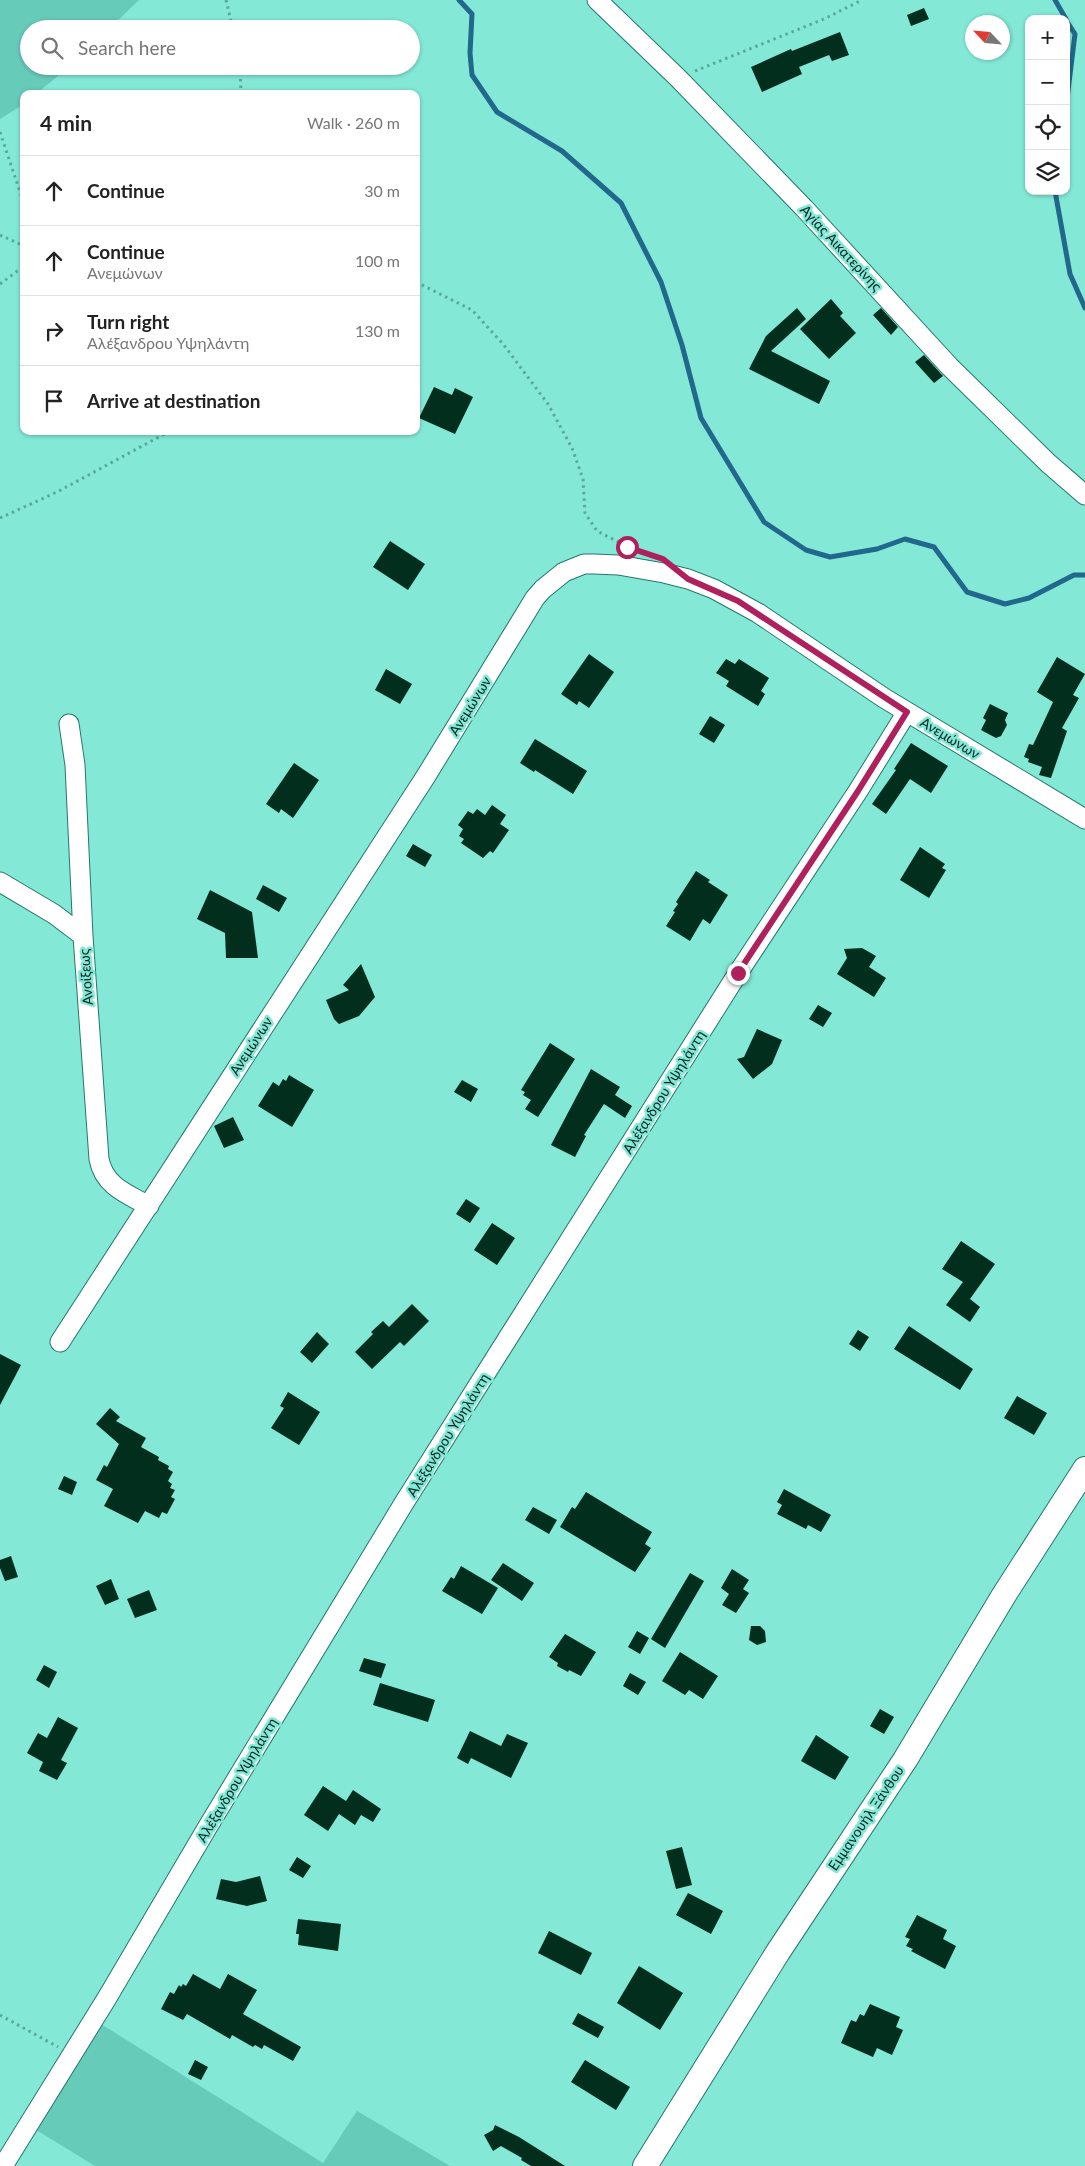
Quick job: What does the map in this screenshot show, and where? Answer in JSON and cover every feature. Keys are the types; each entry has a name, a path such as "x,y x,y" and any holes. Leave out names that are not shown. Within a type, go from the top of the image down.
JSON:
{"street":[{"name":"Αγίας Αικατερίνης","path":"597,0 678,78 849,256 950,367 1048,463 1085,495"},
{"name":"Ανεμώνων","path":"60,1342 464,716 535,598 550,582 564,572 584,564 618,565 682,577 714,589 751,609 907,712 1085,819"},
{"name":"Αλέξανδρου Υψηλάντη","path":"3,2166 107,1998 207,1828 404,1503 738,973 858,791 907,712"},
{"name":"Ανοίξεως","path":"69,724 75,765 83,936 100,1167 109,1182 149,1206"},
{"path":"0,882 54,914 83,936"},
{"name":"Εμμανουήλ Ξάνθου","path":"645,2166 778,1952 905,1760 1004,1595 1085,1469"}],"path":[{"path":"226,0 231,20"},
{"path":"678,78 824,19 862,0"},
{"path":"240,75 241,90"},
{"path":"0,132 20,192"},
{"path":"0,235 20,244"},
{"path":"0,284 20,269"},
{"path":"420,284 472,310 503,344 548,404 572,448 583,479 586,513 597,531 636,550"},
{"path":"0,518 57,492 163,435"},
{"path":"0,2015 71,2054"}],"shaded area":[{"path":"0,0 139,0 118,20 20,20 20,75 59,75 41,90 20,90 20,106 0,119"},
{"path":"101,2024 323,2163 357,2111 450,2166 95,2166 33,2128"}],"building":[{"path":"924,8 929,19 911,26 907,15"},
{"path":"840,32 849,55 832,61 829,55 799,67 802,74 762,92 751,67 791,49 792,51"},
{"path":"831,299 843,313 840,316 856,333 829,359 800,329"},
{"path":"797,308 806,319 771,351 830,381 819,404 749,369 766,336"},
{"path":"881,308 898,327 891,335 873,315"},
{"path":"924,355 943,376 934,383 915,362"},
{"path":"434,387 452,395 455,388 473,397 455,434 420,418"},
{"path":"390,541 425,564 408,590 373,567"},
{"path":"589,654 614,672 589,708 579,701 577,705 561,694"},
{"path":"1057,657 1085,674 1073,695 1079,698 1062,728 1067,731 1051,778 1039,775 1042,767 1028,762 1029,759 1024,757 1029,744 1033,745 1053,702 1037,692"},
{"path":"726,659 735,664 739,659 769,678 761,691 765,694 758,706 726,686 729,681 716,673"},
{"path":"386,669 412,684 400,704 375,690"},
{"path":"990,704 1008,713 1005,720 1007,725 1001,736 996,738 981,730 986,720 983,718"},
{"path":"710,716 725,725 714,743 699,734"},
{"path":"535,739 587,771 573,794 535,770 534,772 520,763"},
{"path":"911,743 948,766 931,793 910,779 886,814 872,804 896,770 894,769"},
{"path":"294,763 319,780 293,818 281,809 279,813 266,804"},
{"path":"492,805 506,815 500,824 509,830 493,853 490,851 483,858 461,843 464,839 459,836 463,829 458,825 468,811 473,814 477,809 485,815"},
{"path":"413,844 432,855 425,867 406,856"},
{"path":"920,847 945,864 942,868 946,870 929,898 900,880"},
{"path":"696,871 710,880 708,882 728,895 710,924 703,919 690,941 666,926 675,912 673,911 678,904 676,902"},
{"path":"263,885 287,898 279,912 256,899"},
{"path":"210,890 252,912 258,958 226,958 225,933 197,919"},
{"path":"862,948 876,956 869,967 886,978 874,997 837,974 847,958 844,949"},
{"path":"361,964 375,997 359,1016 339,1024 334,1019 326,1000 349,990 343,985"},
{"path":"818,1005 832,1013 823,1027 809,1019"},
{"path":"757,1029 782,1040 772,1064 753,1079 737,1059 744,1057"},
{"path":"550,1043 575,1059 538,1117 525,1109 531,1100 523,1095 525,1092 521,1090"},
{"path":"591,1069 620,1087 615,1095 632,1106 625,1118 604,1104 584,1135 586,1136 575,1157 551,1145"},
{"path":"289,1075 314,1090 292,1127 258,1106 273,1082 279,1086 283,1079 286,1081"},
{"path":"462,1080 478,1089 471,1102 454,1092"},
{"path":"233,1117 244,1140 224,1148 214,1126"},
{"path":"466,1199 480,1208 470,1223 456,1214"},
{"path":"492,1223 515,1238 497,1265 474,1250"},
{"path":"961,1241 995,1264 970,1299 980,1307 970,1322 946,1305 963,1282 942,1269"},
{"path":"412,1304 429,1321 404,1346 400,1342 372,1369 355,1352 373,1334 371,1332 383,1321 389,1327"},
{"path":"909,1326 973,1369 960,1390 894,1349"},
{"path":"858,1330 869,1337 860,1351 849,1344"},
{"path":"317,1332 329,1344 312,1363 300,1352"},
{"path":"0,1354 21,1365 0,1405"},
{"path":"288,1392 320,1412 299,1445 271,1428 284,1408 280,1406"},
{"path":"1017,1396 1047,1413 1034,1435 1004,1418"},
{"path":"110,1408 120,1417 116,1421 146,1438 141,1447 159,1457 158,1460 169,1466 168,1469 173,1472 168,1481 172,1484 170,1488 175,1490 171,1497 175,1499 167,1514 162,1512 159,1518 145,1511 138,1523 104,1506 113,1489 96,1480 104,1465 107,1467 119,1444 96,1424"},
{"path":"64,1476 77,1482 72,1495 58,1489"},
{"path":"784,1489 831,1515 821,1532 808,1525 806,1529 777,1514 782,1505 777,1502"},
{"path":"586,1492 652,1532 645,1544 651,1548 635,1572 560,1527 572,1507 575,1509"},
{"path":"533,1507 557,1520 549,1534 525,1520"},
{"path":"11,1556 18,1577 5,1581 0,1568 0,1560"},
{"path":"503,1563 534,1583 522,1601 491,1580"},
{"path":"461,1566 498,1588 482,1614 442,1591 451,1577 454,1579"},
{"path":"732,1569 749,1580 743,1589 749,1593 736,1613 722,1605 729,1594 721,1588"},
{"path":"690,1573 704,1581 665,1648 651,1639"},
{"path":"111,1579 119,1599 105,1605 96,1586"},
{"path":"149,1590 157,1610 135,1618 127,1599"},
{"path":"751,1626 760,1626 765,1631 766,1642 757,1645 749,1640"},
{"path":"637,1631 649,1638 640,1654 628,1647"},
{"path":"565,1634 596,1652 581,1676 557,1666 558,1663 549,1657"},
{"path":"680,1652 718,1676 703,1699 689,1690 685,1695 662,1681"},
{"path":"364,1658 386,1664 381,1678 359,1671"},
{"path":"44,1665 57,1672 49,1688 36,1680"},
{"path":"630,1673 646,1682 638,1695 623,1686"},
{"path":"380,1683 435,1700 428,1722 373,1705"},
{"path":"880,1709 894,1717 884,1734 870,1726"},
{"path":"58,1717 78,1728 61,1760 67,1763 57,1780 39,1771 43,1762 27,1753 38,1733 47,1738"},
{"path":"470,1731 501,1746 507,1734 528,1743 511,1778 471,1758 468,1764 457,1758"},
{"path":"816,1735 849,1757 835,1780 801,1761"},
{"path":"323,1786 346,1801 353,1790 381,1809 373,1822 361,1815 355,1825 339,1814 328,1831 304,1815"},
{"path":"682,1847 692,1885 676,1889 666,1851"},
{"path":"297,1857 311,1866 303,1878 289,1870"},
{"path":"260,1876 267,1901 247,1906 216,1899 221,1879 236,1882"},
{"path":"688,1893 723,1911 711,1934 676,1915"},
{"path":"917,1915 947,1930 943,1939 956,1946 945,1969 911,1951 913,1949 906,1946 910,1939 905,1937"},
{"path":"298,1919 341,1924 338,1951 298,1945 299,1934 296,1934"},
{"path":"549,1931 592,1953 581,1975 538,1953"},
{"path":"639,1966 683,1993 660,2030 617,2003"},
{"path":"193,1974 220,1989 228,1974 257,1990 243,2014 301,2047 293,2061 264,2045 262,2049 255,2045 253,2047 232,2035 230,2039 187,2014 183,2020 161,2009 170,1992 174,1994 179,1985 181,1987 183,1984 186,1986"},
{"path":"870,2004 900,2017 896,2027 903,2030 892,2055 877,2048 873,2057 841,2043 851,2020 856,2022 860,2014 864,2016"},
{"path":"578,2013 604,2027 598,2038 572,2024"},
{"path":"195,2060 208,2067 201,2080 188,2074"},
{"path":"585,2060 630,2087 616,2110 571,2082"},
{"path":"495,2125 519,2137 565,2166 531,2166 521,2160 522,2158 501,2146 493,2151 484,2135 493,2130"}],"waterway":[{"path":"459,0 472,14 470,53 472,75 497,112 562,151 621,203 661,282 682,345 701,418 764,522 806,550 830,557 877,549 905,539 934,547 967,592 1005,604 1029,598 1074,575 1085,575"},
{"path":"1055,0 1064,15"},
{"path":"1066,105 1075,34 1070,26"},
{"path":"1056,195 1070,274 1085,308"}],"route":[{"path":"627,547 663,559 688,579 738,601 907,712 858,791 738,973"}]}
